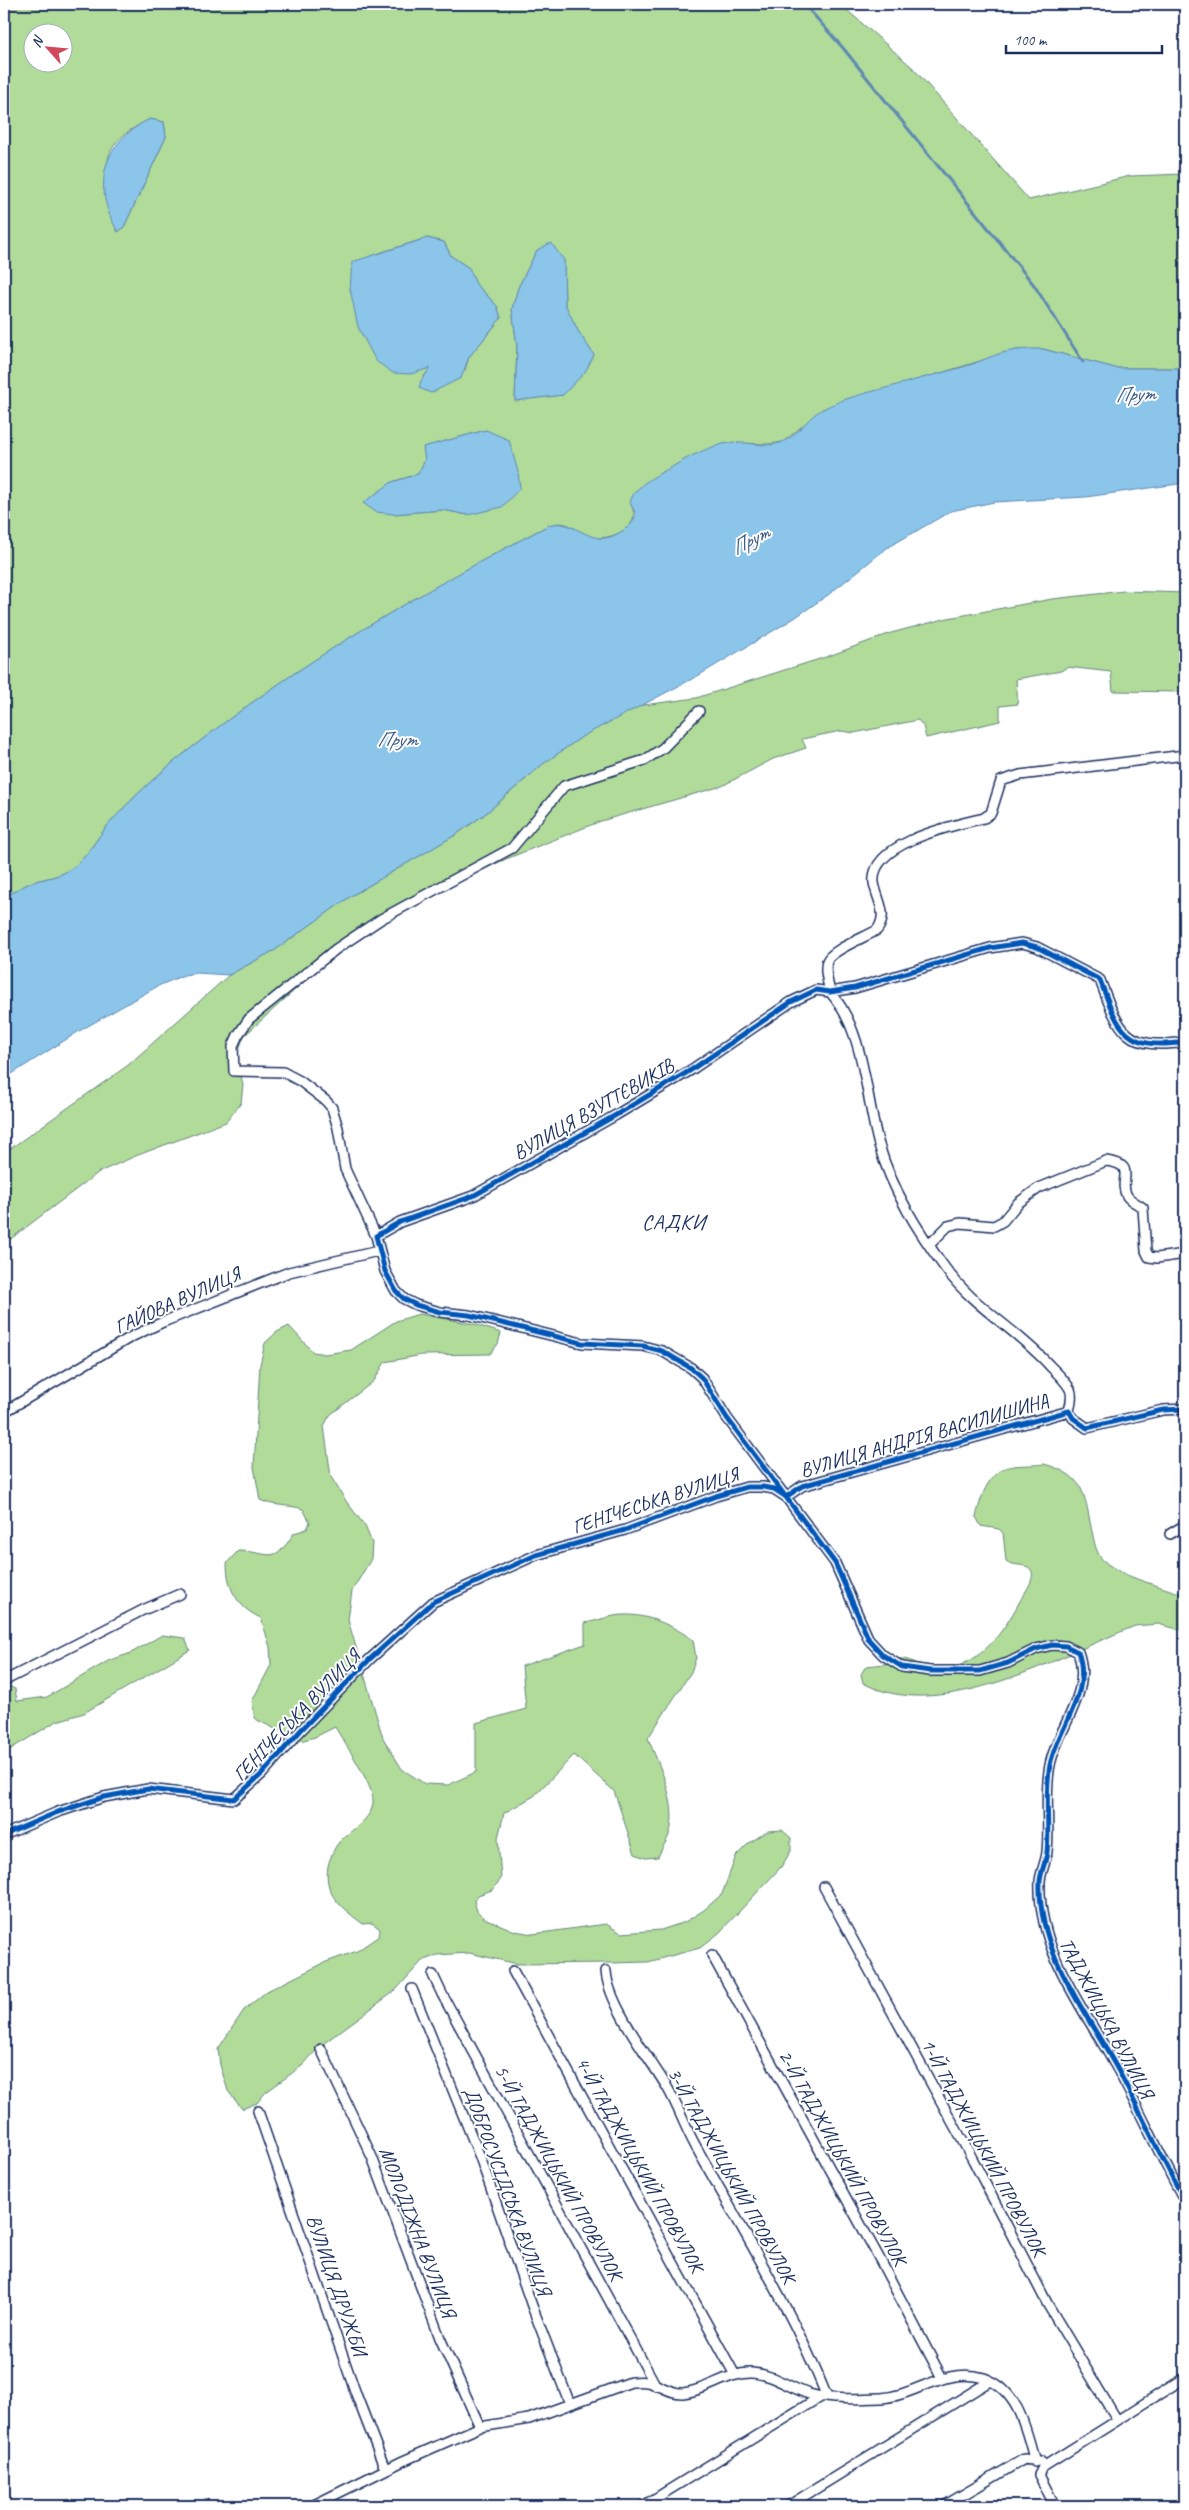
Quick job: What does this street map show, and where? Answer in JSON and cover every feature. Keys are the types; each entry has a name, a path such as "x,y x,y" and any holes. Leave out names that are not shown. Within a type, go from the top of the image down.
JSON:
{"street":[{"path":"378,1251 376,1236 345,1169 338,1128 332,1108 320,1096 283,1072 234,1071 233,1046 238,1034 249,1019 344,944 380,919 512,848 564,786 645,760 663,748 699,711"},
{"path":"1069,1411 1072,1401 1070,1390 1061,1377 1036,1350 972,1299 945,1268 895,1189 879,1145 854,1036 847,1014 830,992 826,968 827,959 834,953 877,930 881,924 883,915 874,882 874,872 879,863 894,850 914,838 984,818 991,813 1002,782 1020,775 1185,755"},
{"name":"ВУЛИЦЯ ВЗУТТЄВИКІВ","path":"376,1236 400,1222 473,1196 616,1116 691,1070 790,1002 816,990 830,992 855,988 990,948 1022,943 1037,947 1100,980 1118,1026 1136,1041 1159,1045 1185,1042"},
{"path":"930,1244 948,1226 960,1223 994,1226 1002,1221 1018,1203 1039,1188 1106,1161 1118,1162 1123,1166 1126,1172 1126,1193 1128,1198 1143,1208 1146,1251 1149,1256 1158,1258 1185,1254"},
{"name":"ГАЙОВА ВУЛИЦЯ","path":"4,1412 131,1337 163,1322 289,1272 378,1251"},
{"name":"ТАДЖИЦЬКА ВУЛИЦЯ","path":"378,1251 396,1291 404,1299 416,1305 440,1312 469,1315 582,1343 643,1346 662,1351 691,1368 702,1378 727,1418 835,1563 869,1640 882,1655 902,1667 930,1670 980,1671 1008,1663 1036,1649 1052,1645 1066,1646 1078,1652 1082,1664 1083,1679 1079,1696 1055,1748 1045,1791 1047,1852 1040,1881 1043,1922 1053,1954 1117,2068 1185,2201"},
{"name":"ВУЛИЦЯ АНДРІЯ ВАСИЛИШИНА","path":"786,1497 802,1486 1069,1411 1073,1418 1087,1428 1163,1410 1185,1409"},
{"name":"ГЕНІЧЕСЬКА ВУЛИЦЯ","path":"4,1835 58,1812 104,1797 148,1789 234,1799 262,1774 300,1730 370,1659 433,1602 536,1555 625,1530 716,1496 747,1487 763,1487 774,1490 786,1497"},
{"path":"1170,1534 1185,1525"},
{"path":"4,1680 143,1610 180,1594"},
{"name":"1-Й ТАДЖИЦЬКИЙ ПРОВУЛОК","path":"824,1888 973,2160 1048,2305 1118,2420"},
{"name":"2-Й ТАДЖИЦЬКИЙ ПРОВУЛОК","path":"712,1955 878,2256 942,2378"},
{"name":"4-Й ТАДЖИЦЬКИЙ ПРОВУЛОК","path":"513,1971 735,2375"},
{"name":"3-Й ТАДЖИЦЬКИЙ ПРОВУЛОК","path":"606,1971 607,1981 612,1993 640,2045 668,2089 694,2144 750,2243 812,2360 824,2397"},
{"name":"5-Й ТАДЖИЦЬКИЙ ПРОВУЛОК","path":"433,1975 656,2386"},
{"name":"ДОБРОСУСІДСЬКА ВУЛИЦЯ","path":"412,1989 480,2157 532,2306 570,2404"},
{"name":"МОЛОДІЖНА ВУЛИЦЯ","path":"321,2049 372,2157 440,2338 480,2427"},
{"name":"ВУЛИЦЯ ДРУЖБИ","path":"258,2111 356,2394 385,2470"},
{"path":"312,2506 385,2470 480,2427 529,2419 632,2382 646,2382 681,2393 709,2386 735,2375 751,2373 766,2376 824,2397 883,2398 908,2392 942,2378 964,2376 982,2378 1007,2392 1022,2417 1035,2462"},
{"path":"1055,2506 1039,2475 1043,2467 1185,2378"},
{"path":"788,2506 990,2381"},
{"path":"643,2506 824,2397"},
{"path":"944,2506 1024,2458 1035,2462 1052,2460"}],"green space":[{"path":"4,4 840,4 912,67 1029,200 1130,176 1185,174 1185,368 1115,368 1043,349 1016,350 823,409 783,442 769,444 728,443 714,447 674,466 631,505 634,512 633,519 630,525 619,533 597,538 590,537 569,525 557,523 549,525 454,576 316,659 228,720 165,769 117,815 75,866 60,875 30,883 4,898","holes":["150,119 164,122 166,137 124,227 118,232 108,177 109,154 123,136","427,238 444,242 451,256 469,268 476,284 497,306 501,318 469,357 465,370 421,381 430,368 355,306 350,289 379,253","537,250 564,260 565,304 578,331 594,355 563,395 515,400 517,346 512,309 518,288","486,430 468,515 443,510 393,514 392,482 418,474 425,460 424,447"]},
{"path":"1124,591 1185,593 1185,692 1113,691 1111,672 1067,667 1061,671 1016,679 1018,704 1000,706 1000,721 926,738 923,726 918,720 854,733 841,731 802,739 806,748 773,759 722,786 601,821 506,859 419,900 340,949 244,1036 237,1055 243,1085 241,1103 226,1122 138,1155 99,1172 4,1244 4,1153 127,1066 229,975 275,950 351,896 457,834 485,814 543,764 583,736 636,706 696,698 829,656 891,633 948,618 1052,599"},
{"path":"419,1314 474,1324 501,1333 498,1344 490,1354 422,1355 385,1362 374,1381 330,1415 324,1426 331,1477 365,1526 372,1543 371,1559 352,1591 348,1620 383,1738 402,1769 425,1784 448,1785 476,1772 476,1723 526,1709 522,1666 585,1644 585,1623 619,1615 633,1615 651,1619 678,1630 693,1640 696,1658 691,1672 648,1738 666,1784 672,1820 668,1838 658,1857 645,1858 635,1854 614,1791 574,1755 534,1796 504,1813 498,1838 501,1879 492,1890 478,1895 474,1901 477,1911 484,1918 515,1931 533,1934 606,1924 621,1933 661,1930 685,1922 704,1910 722,1894 736,1856 749,1843 768,1831 782,1830 791,1838 791,1851 781,1867 719,1933 700,1948 648,1962 518,1964 469,1953 437,1955 422,1961 395,1991 320,2046 303,2065 265,2093 257,2103 242,2109 228,2091 220,2065 218,2049 244,2010 267,1991 326,1962 357,1951 379,1936 380,1929 372,1923 363,1924 348,1912 336,1900 328,1885 328,1866 337,1844 365,1819 372,1808 373,1802 369,1785 358,1764 335,1727 315,1737 300,1741 255,1719 252,1701 271,1665 270,1647 261,1618 246,1609 235,1596 229,1581 227,1563 238,1551 275,1554 287,1544 294,1533 307,1529 310,1522 303,1509 271,1504 260,1500 254,1467 260,1365 265,1343 277,1332 289,1326 313,1352 325,1354 351,1350 396,1321"},
{"path":"1044,1464 1069,1475 1082,1490 1096,1546 1104,1561 1132,1577 1185,1595 1185,1631 1158,1624 1135,1626 1037,1668 1001,1681 964,1691 928,1696 894,1694 863,1683 861,1674 866,1666 885,1664 895,1659 909,1660 932,1668 947,1668 961,1665 986,1649 996,1638 1027,1589 1032,1579 1032,1574 1028,1567 1011,1564 1006,1561 1003,1533 999,1529 981,1526 976,1517 985,1489 993,1476 999,1471 1014,1466"},
{"path":"162,1635 185,1638 190,1650 84,1713 57,1721 4,1753 4,1684 15,1689 17,1701 47,1697 108,1661 131,1653"}],"water":[{"path":"150,119 164,122 166,137 124,227 118,232 105,198 104,182 106,167 112,153 121,140"},
{"path":"427,238 444,242 451,256 469,268 476,284 497,306 501,318 469,357 461,378 431,393 419,388 421,381 430,368 411,374 393,373 376,361 358,327 350,289 352,262"},
{"path":"551,243 564,260 565,304 578,331 594,355 585,372 563,395 515,401 517,346 512,309 518,288 537,250"},
{"name":"Прут","path":"1043,349 1115,368 1185,368 1185,483 1086,497 994,502 951,511 887,548 828,595 793,619 696,677 583,736 543,764 485,814 457,834 351,896 275,950 229,975 197,973 184,975 158,986 81,1030 4,1079 4,898 30,883 60,875 75,866 117,815 155,778 228,720 272,689 361,630 454,576 549,525 566,525 596,537 613,536 634,521 635,513 631,505 631,499 643,484 699,452 735,442 764,445 778,444 794,434 816,413 841,401 970,365 1002,353 1017,350"},
{"path":"486,430 509,440 518,472 520,488 502,507 468,515 443,510 393,514 376,512 363,503 392,482 418,474 425,460 423,447"}],"waterway":[{"path":"804,4 843,48 1034,285 1083,362"}],"cycle path":[{"path":"1185,1042 1149,1043 1137,1040 1127,1034 1119,1024 1100,980 1037,947 1022,943 990,948 855,988 830,992 816,990 791,1002 691,1070 473,1196 400,1222 376,1236 385,1271 396,1291 404,1299 416,1305 440,1312 469,1315 582,1343 643,1346 662,1351 691,1368 702,1378 727,1418 835,1563 869,1640 883,1655 902,1667 930,1671 980,1671 1008,1663 1036,1649 1052,1645 1066,1646 1078,1652 1081,1667 1078,1695 1054,1751 1048,1776 1048,1841 1040,1881 1041,1907 1046,1932 1066,1980 1118,2070 1185,2201"},
{"path":"4,1835 58,1812 104,1797 148,1789 234,1799 262,1774 301,1730 370,1659 433,1602 536,1555 625,1530 716,1496 747,1487 774,1489 786,1497 802,1486 1069,1411 1073,1418 1087,1428 1163,1410 1185,1409"}],"district":[{"name":"САДКИ","path":"674,1222"}]}
